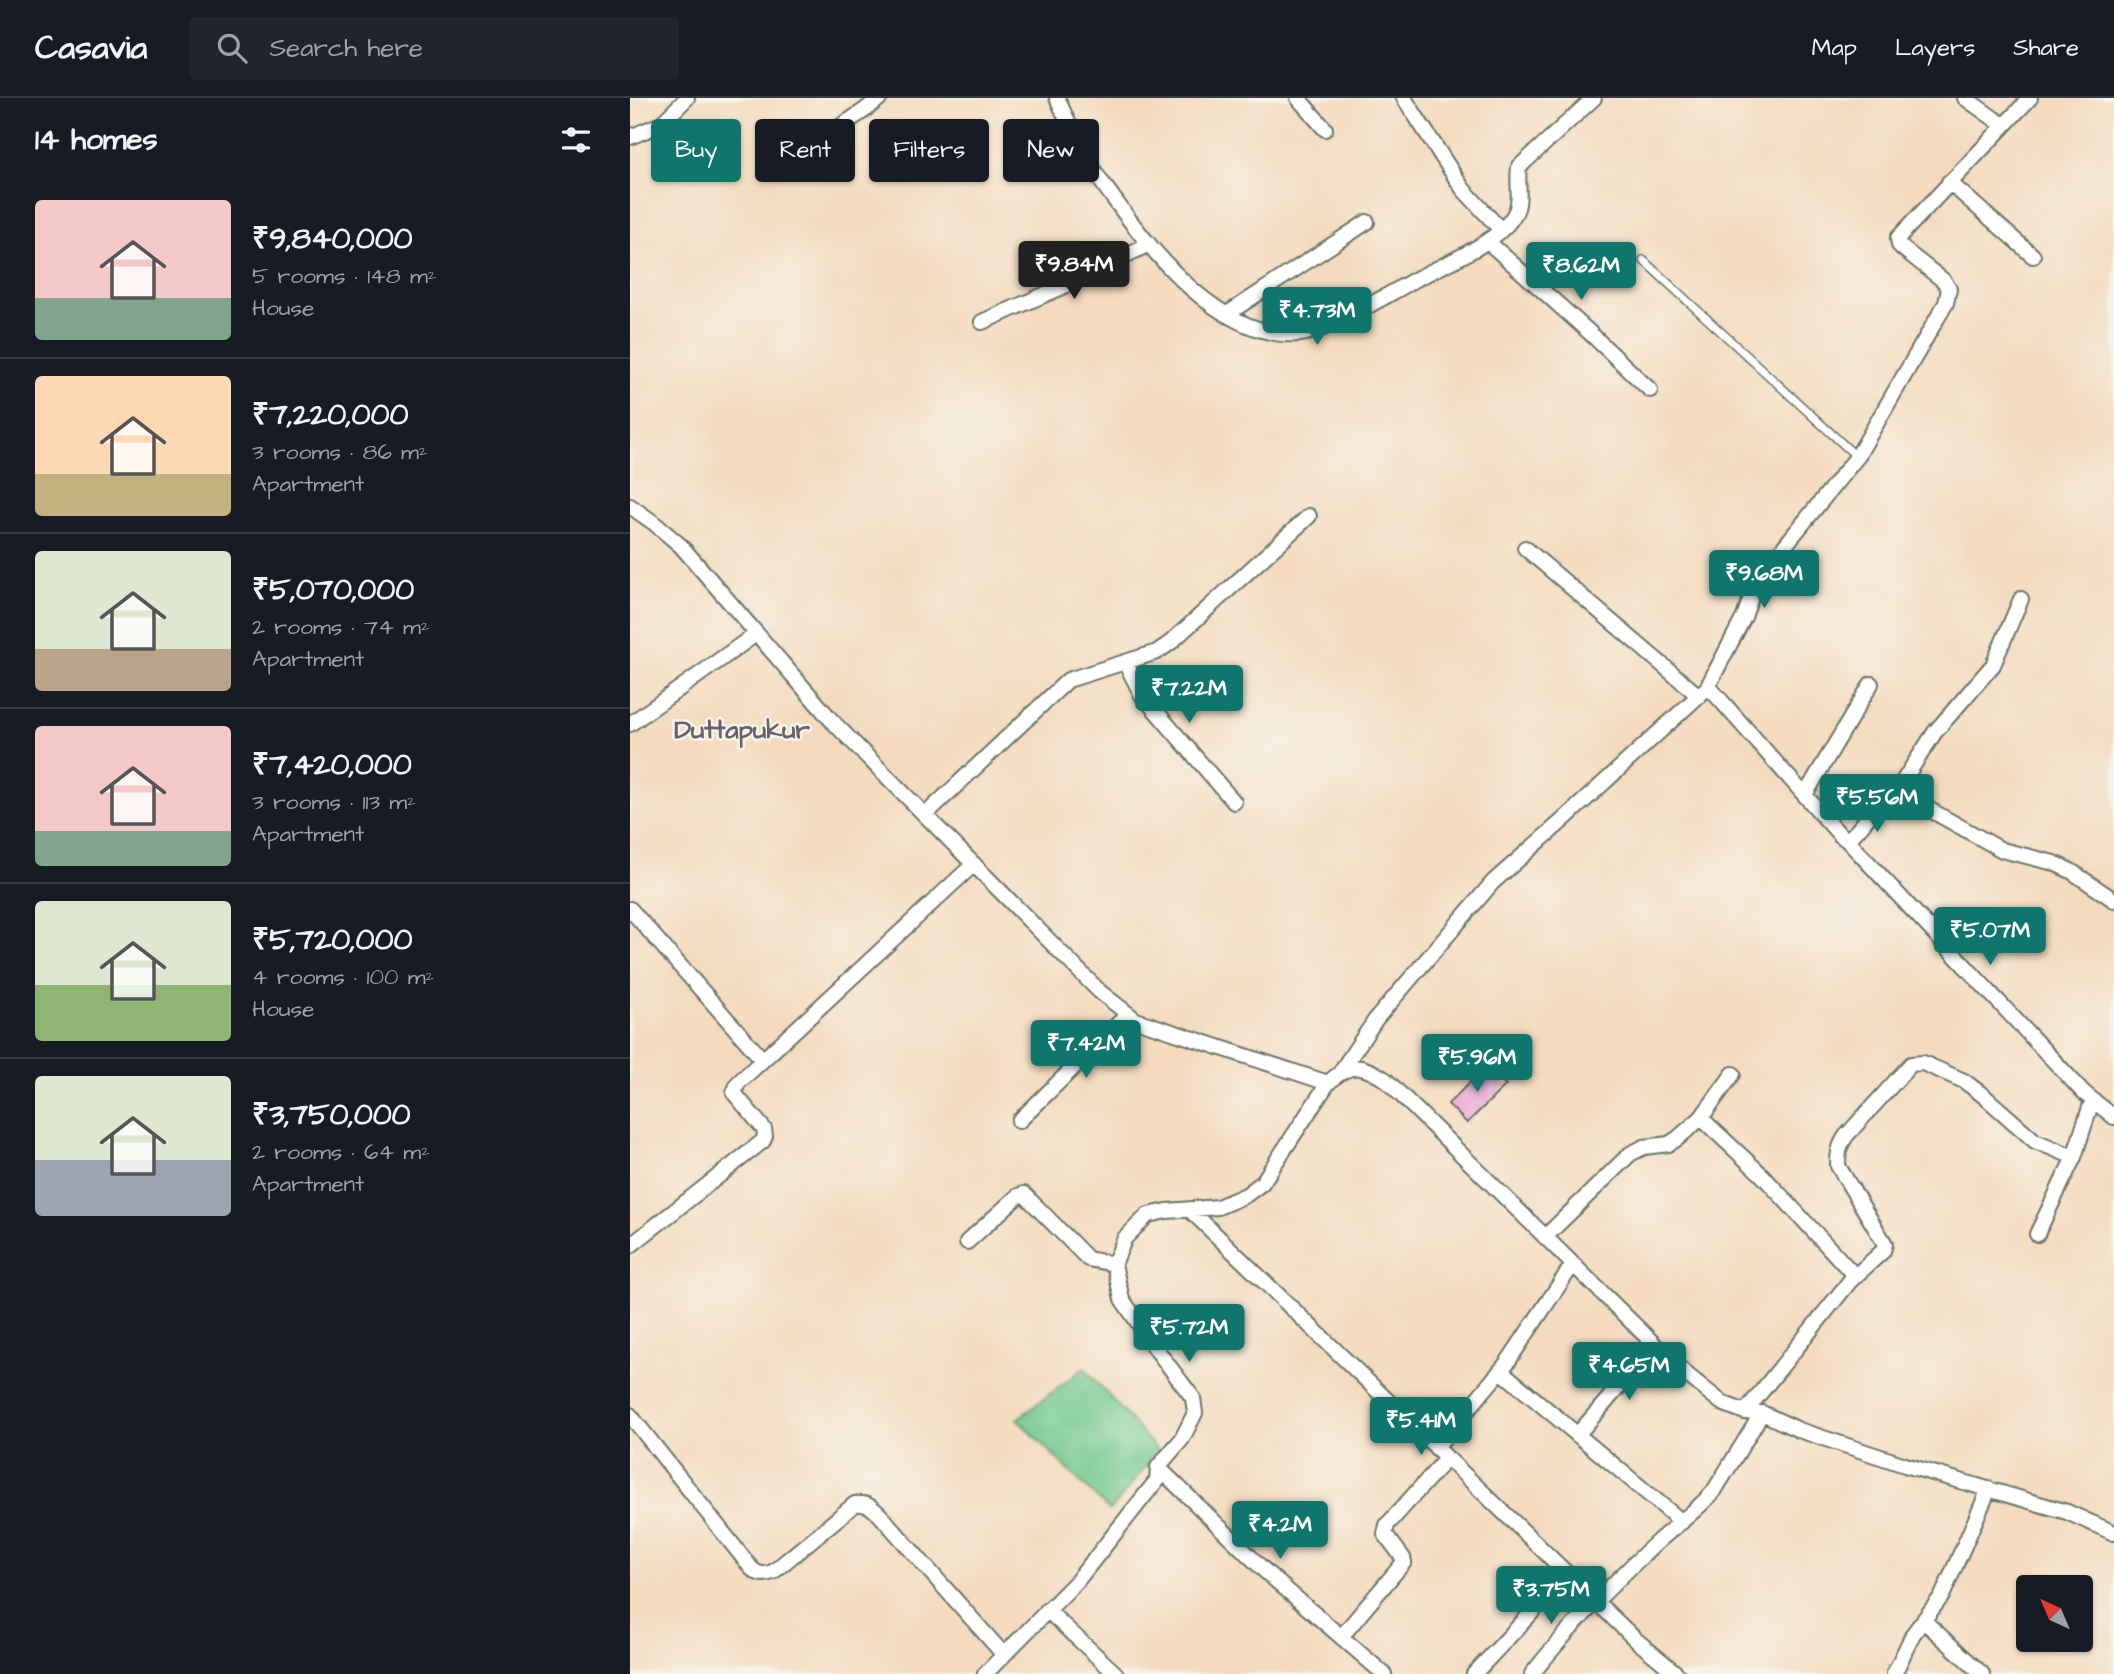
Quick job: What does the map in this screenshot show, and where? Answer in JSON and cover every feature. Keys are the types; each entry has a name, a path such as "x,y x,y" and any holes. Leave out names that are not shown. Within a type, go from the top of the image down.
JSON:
{"street":[{"path":"630,137 661,124 687,98"},
{"path":"852,119 880,98"},
{"path":"1057,98 1085,156 1131,222 1179,277 1201,297 1227,314 1255,328 1280,334 1302,334 1335,322 1486,241 1501,230 1518,206 1519,167 1594,98"},
{"path":"1298,98 1325,129"},
{"path":"1404,98 1463,188 1501,230"},
{"path":"1965,98 2003,125"},
{"path":"985,1674 1077,1581 1157,1480 1158,1467 1182,1439 1195,1413 1193,1398 1122,1299 1114,1264 1125,1238 1149,1215 1218,1207 1246,1195 1262,1183 1328,1083 1341,1071 1376,1019 1493,882 1704,691 1715,676 1744,617 1757,580 1857,457 1947,303 1949,289 1944,281 1897,241 2030,98"},
{"path":"1950,182 2033,256"},
{"path":"1227,314 1367,222"},
{"path":"1486,241 1650,390"},
{"path":"982,322 1062,287 1149,244"},
{"path":"630,506 681,546 833,722 1100,992 1136,1020 1328,1083"},
{"path":"925,815 1068,680 1157,652 1309,516"},
{"path":"1525,548 1704,691 1840,835 1847,839 2092,1101 2114,1117"},
{"path":"1847,839 1884,800 1894,795 1934,732 1993,664 2021,599"},
{"path":"630,723 756,634"},
{"path":"1125,662 1142,695 1234,802"},
{"path":"1805,795 1871,684"},
{"path":"1894,795 1905,796 2002,850 2054,863 2071,871 2114,900"},
{"path":"630,1246 762,1141 765,1136 764,1129 734,1093 738,1083 974,864"},
{"path":"630,909 763,1060"},
{"path":"1019,1121 1128,1014"},
{"path":"1745,1412 1855,1276 1883,1251 1885,1244 1838,1166 1839,1146 1911,1064 1923,1063 1964,1081 2035,1141 2074,1157"},
{"path":"1341,1071 1355,1067 1367,1068 1386,1080 1655,1345 1722,1403 1745,1412 1762,1413 1798,1430 2067,1513 2114,1534"},
{"path":"1545,1237 1630,1154 1644,1147 1669,1144 1701,1118 1733,1074"},
{"path":"2037,1234 2074,1157 2092,1101"},
{"path":"1701,1118 1762,1175 1855,1276"},
{"path":"967,1242 1024,1194 1088,1259 1114,1264"},
{"path":"1190,1210 1636,1640 1676,1674"},
{"path":"1341,1637 1402,1566 1403,1558 1385,1534 1387,1525 1501,1371 1573,1264"},
{"path":"1577,1435 1655,1345"},
{"path":"1501,1371 1682,1522"},
{"path":"1532,1674 1597,1602 1657,1543 1704,1503 1762,1413"},
{"path":"630,1415 757,1573 773,1573 855,1504 865,1503 872,1506 1004,1655"},
{"path":"1158,1467 1266,1572 1384,1674"},
{"path":"1894,1674 1913,1634 1948,1586 1989,1489"},
{"path":"1474,1674 1568,1574"},
{"path":"1046,1610 1116,1674"},
{"path":"1924,1621 1982,1674"}],"lane":[{"path":"1643,260 1857,457"}],"green space":[{"path":"1084,1368 1158,1451 1110,1511 1017,1419"}],"building":[{"path":"1487,1066 1506,1085 1467,1123 1448,1104"}],"district":[{"name":"Duttapukur","path":"742,729"}]}
